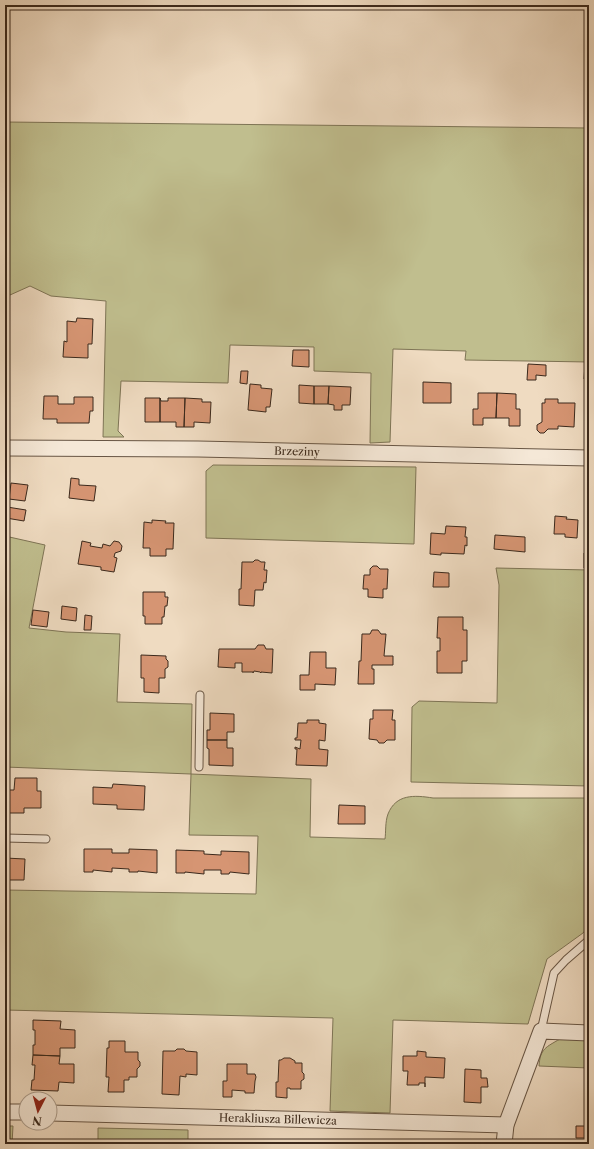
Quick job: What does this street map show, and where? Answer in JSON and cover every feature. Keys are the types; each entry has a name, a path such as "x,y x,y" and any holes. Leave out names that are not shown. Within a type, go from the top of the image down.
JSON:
{"street":[{"name":"Brzeziny","path":"5,448 198,449 589,458"},
{"path":"504,1144 506,1125 541,1031 589,1033"},
{"path":"5,1112 18,1112"},
{"name":"Herakliusza Billewicza","path":"58,1113 506,1125"}],"lane":[{"path":"199,767 200,695"},
{"path":"5,838 46,839"},
{"path":"541,1031 554,973 566,960 589,940"}],"shaded area":[{"path":"5,122 589,128 589,362 465,360 466,351 393,349 390,442 370,443 371,373 314,371 314,347 230,345 228,383 121,381 118,431 124,437 103,437 106,301 51,296 30,286 10,295 5,295"},
{"path":"213,465 416,467 414,544 206,538 206,471"},
{"path":"5,536 45,545 29,628 66,632 120,634 117,702 192,704 191,774 5,767"},
{"path":"496,568 589,570 589,786 411,782 412,707 419,701 497,703 499,585"},
{"path":"191,774 311,779 310,837 385,839 387,817 391,807 401,799 413,796 433,798 589,798 589,926 583,933 547,959 528,1024 393,1020 390,1113 330,1111 333,1018 5,1010 5,890 256,894 258,836 189,835"},
{"path":"560,1039 589,1039 589,1068 539,1066 542,1052 551,1044"},
{"path":"5,1126 13,1126 12,1144 5,1144"},
{"path":"98,1128 188,1130 188,1144 98,1144"}],"building":[{"path":"77,318 93,319 92,344 88,344 88,358 63,357 64,341 67,342 67,321 76,322"},
{"path":"293,350 309,350 309,367 292,366"},
{"path":"528,364 546,365 546,376 536,375 536,380 527,380"},
{"path":"585,364 589,364 589,379 584,379"},
{"path":"241,371 248,371 247,384 240,383"},
{"path":"423,382 451,383 451,403 423,403"},
{"path":"250,384 261,385 261,388 272,389 270,407 266,407 266,412 248,410"},
{"path":"299,385 314,386 314,404 299,403"},
{"path":"314,386 329,386 328,404 314,404"},
{"path":"329,386 351,387 350,405 342,405 342,410 334,410 334,405 328,404"},
{"path":"478,393 497,393 496,418 483,418 483,425 473,425 473,409 478,409"},
{"path":"497,393 516,394 516,409 520,409 520,426 509,426 509,418 496,418"},
{"path":"44,396 58,396 58,404 74,404 74,397 93,397 93,411 90,411 89,423 57,423 57,419 43,419"},
{"path":"145,398 160,398 160,422 145,422"},
{"path":"160,398 161,401 168,401 168,398 185,398 184,427 176,427 176,422 160,422"},
{"path":"185,398 202,399 202,402 211,402 210,423 194,422 194,427 184,427"},
{"path":"545,399 558,399 558,403 575,403 574,427 558,426 558,429 548,429 544,433 540,433 537,430 537,425 542,422 542,403 545,403"},
{"path":"71,478 79,479 79,485 96,486 94,501 69,498"},
{"path":"5,483 9,483 7,499 5,499"},
{"path":"11,483 28,485 25,501 9,499"},
{"path":"7,507 26,510 24,521 6,518"},
{"path":"555,516 578,520 577,538 565,537 565,534 554,534"},
{"path":"152,520 166,521 165,523 174,523 173,549 166,549 166,556 150,556 150,548 143,548 144,522 152,523"},
{"path":"446,526 466,527 465,537 467,537 467,546 465,545 464,554 430,554 431,533 445,534"},
{"path":"495,535 525,537 525,552 494,549"},
{"path":"82,541 91,543 90,546 102,548 103,544 110,546 114,541 119,542 122,546 121,551 115,553 114,557 117,558 114,572 101,570 101,567 78,564"},
{"path":"584,553 589,553 589,568 584,568"},
{"path":"255,560 265,562 264,570 267,570 266,583 264,582 263,590 255,590 254,606 239,605 242,562 253,562"},
{"path":"373,566 377,566 380,569 388,569 387,589 383,589 383,598 368,597 368,589 363,589 364,575 370,575 370,569"},
{"path":"434,572 449,573 449,587 433,587"},
{"path":"143,592 165,592 165,597 168,597 164,617 162,617 162,624 145,624 145,616 143,616"},
{"path":"62,606 77,608 76,621 61,619"},
{"path":"33,610 49,612 47,627 31,625"},
{"path":"85,615 92,616 91,630 84,630"},
{"path":"438,617 463,617 463,630 467,630 467,661 462,661 462,673 437,673 437,651 440,651 440,638 437,638"},
{"path":"372,630 378,630 381,634 386,634 384,656 393,656 393,665 372,665 372,669 374,669 374,684 358,684 362,634 370,634"},
{"path":"258,645 264,645 266,649 273,649 272,673 261,673 254,671 253,673 242,672 242,663 235,663 235,668 218,667 219,649 255,649"},
{"path":"310,652 326,652 326,668 336,668 335,685 315,684 315,690 300,690 300,675 309,675"},
{"path":"141,655 166,656 168,667 165,669 165,678 159,678 159,693 144,692 144,678 141,678"},
{"path":"373,710 393,710 392,720 395,720 395,740 387,740 384,743 379,743 377,740 369,739 370,719 373,719"},
{"path":"210,713 234,714 234,732 227,732 227,740 207,740 207,730 210,730"},
{"path":"307,720 319,720 319,723 326,724 325,741 319,740 319,749 328,750 327,766 296,765 297,749 295,749 295,747 300,749 301,740 295,740 295,738 297,738 298,723 307,723"},
{"path":"207,740 227,740 227,748 233,748 233,766 209,765 209,749 207,748"},
{"path":"15,778 37,778 37,791 41,791 41,808 24,808 24,813 8,813 8,790 14,790"},
{"path":"113,784 145,786 144,810 117,809 117,805 93,804 93,787 112,788"},
{"path":"339,805 365,806 365,824 338,824"},
{"path":"84,849 112,849 112,853 129,853 129,849 157,850 157,873 138,871 129,872 129,869 112,868 112,872 93,870 93,872 84,872"},
{"path":"176,850 204,851 204,854 221,855 221,851 249,852 249,874 230,872 229,874 221,874 221,870 204,870 204,874 185,872 176,873"},
{"path":"5,858 25,859 24,880 5,880"},
{"path":"33,1020 61,1021 60,1029 75,1030 75,1048 60,1048 60,1056 33,1055 35,1030 33,1030"},
{"path":"109,1041 125,1041 125,1052 138,1052 140,1066 137,1069 137,1077 129,1077 129,1080 124,1080 124,1092 108,1092 109,1077 106,1077 107,1048 109,1048"},
{"path":"177,1049 197,1052 197,1075 186,1074 186,1077 180,1076 179,1095 162,1094 163,1051 175,1051"},
{"path":"417,1051 426,1052 426,1057 445,1058 444,1078 425,1077 425,1083 419,1083 419,1085 407,1085 408,1071 403,1071 403,1056 417,1056"},
{"path":"33,1055 60,1056 59,1064 74,1064 74,1083 59,1082 58,1091 31,1090 32,1080 34,1080 35,1065 32,1065"},
{"path":"290,1058 295,1061 295,1063 302,1063 302,1072 304,1074 304,1079 301,1081 301,1089 287,1088 287,1098 276,1097 276,1082 278,1082 279,1060"},
{"path":"227,1064 247,1064 247,1074 255,1074 256,1077 254,1093 245,1093 245,1091 232,1090 232,1097 223,1097 223,1081 227,1081"},
{"path":"465,1069 481,1070 481,1078 487,1078 488,1087 481,1087 481,1103 464,1102"},
{"path":"576,1126 589,1126 589,1138 576,1138"}]}
